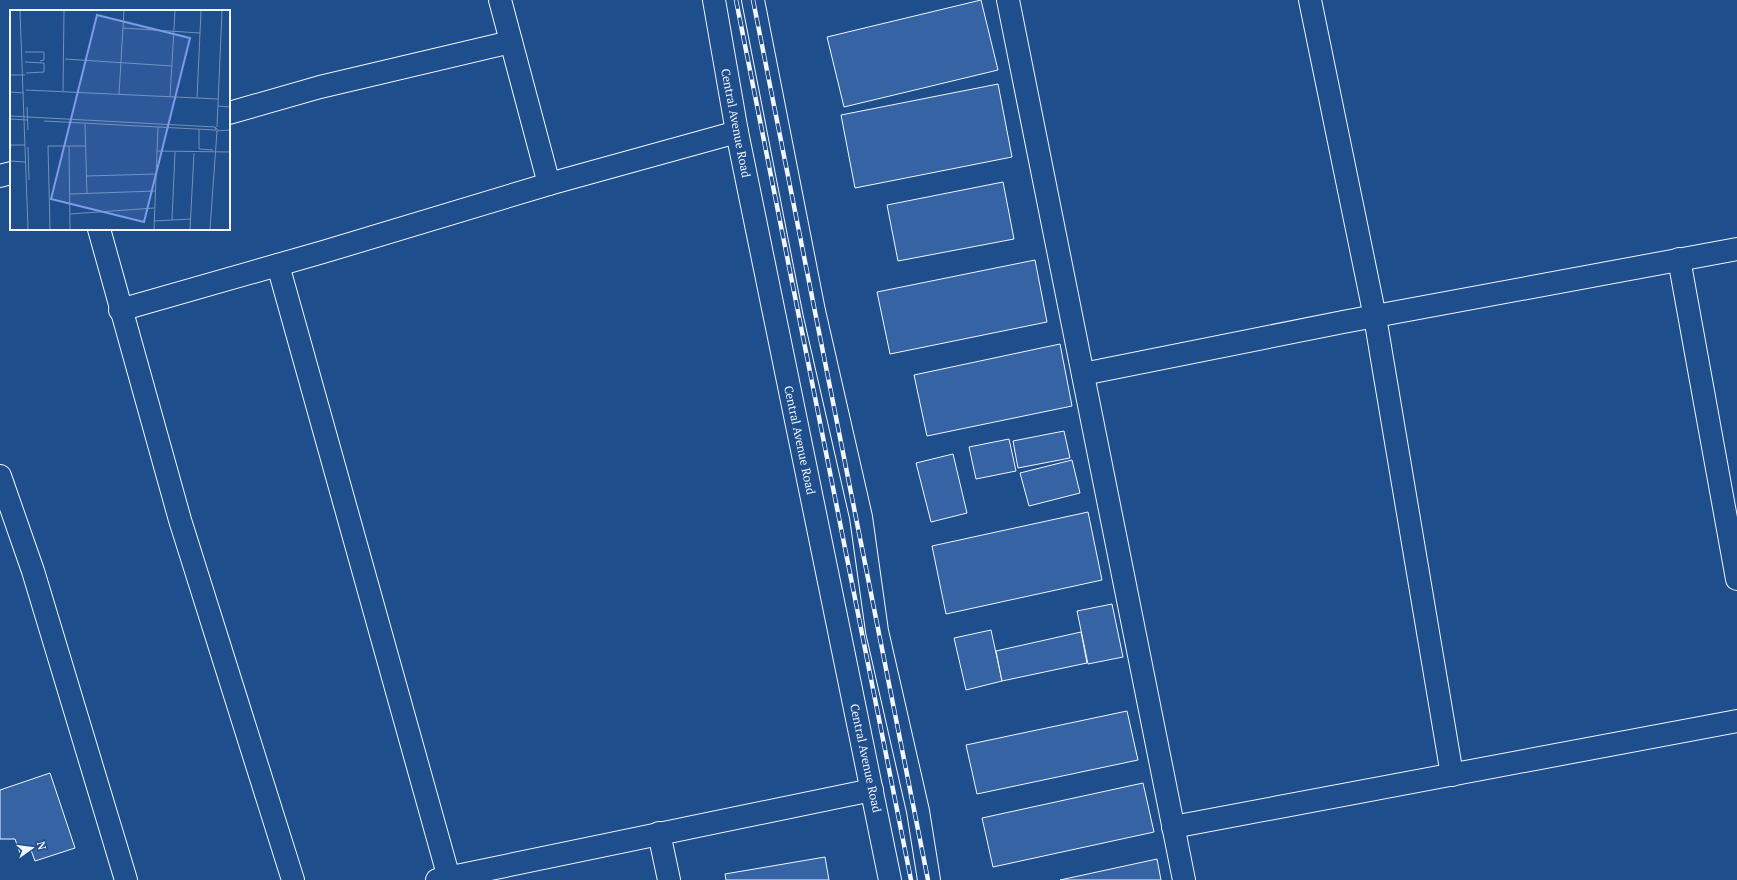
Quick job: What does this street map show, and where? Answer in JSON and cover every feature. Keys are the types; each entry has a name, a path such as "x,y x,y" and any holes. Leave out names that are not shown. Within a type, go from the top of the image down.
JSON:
{"street":[{"path":"500,0 549,184"},
{"name":"Central Avenue Road","path":"714,0 736,132 890,880"},
{"path":"754,0 814,311 860,517 878,631 918,811 929,880"},
{"path":"1008,0 1184,880"},
{"path":"1310,0 1375,317 1452,775"},
{"path":"230,113 320,87 511,42"},
{"path":"120,310 278,265 549,184 736,132"},
{"path":"0,176 10,173"},
{"path":"99,230 120,310 180,520 294,880"},
{"path":"1083,374 1737,249"},
{"path":"1680,259 1737,579"},
{"path":"278,265 443,879 872,790"},
{"path":"0,476 33,571 126,880"},
{"path":"1173,828 1737,721"},
{"path":"659,833 669,880"}],"building":[{"path":"981,0 998,70 844,107 827,37"},
{"path":"998,84 1012,157 855,188 841,115"},
{"path":"1003,182 1014,239 898,261 887,205"},
{"path":"1035,260 1047,322 890,354 877,292"},
{"path":"1060,344 1072,406 927,436 914,375"},
{"path":"1064,431 1070,458 1018,468 1013,441"},
{"path":"1009,439 1016,471 976,479 969,447"},
{"path":"953,454 967,513 931,522 916,463"},
{"path":"1072,460 1080,493 1029,506 1020,473"},
{"path":"1088,512 1102,580 946,614 932,546"},
{"path":"1112,604 1123,657 1088,664 1077,611"},
{"path":"991,630 1002,681 966,690 954,638"},
{"path":"1081,632 1087,663 1002,681 996,651"},
{"path":"1127,711 1138,760 977,794 966,745"},
{"path":"50,773 75,848 35,861 31,850 20,853 15,839 0,839 0,790"},
{"path":"1143,783 1154,832 993,867 982,818"},
{"path":"825,857 829,880 726,880 725,874"},
{"path":"1157,859 1161,880 1060,880"}],"railway":[{"path":"736,0 911,880"},
{"path":"753,0 928,880"}]}
